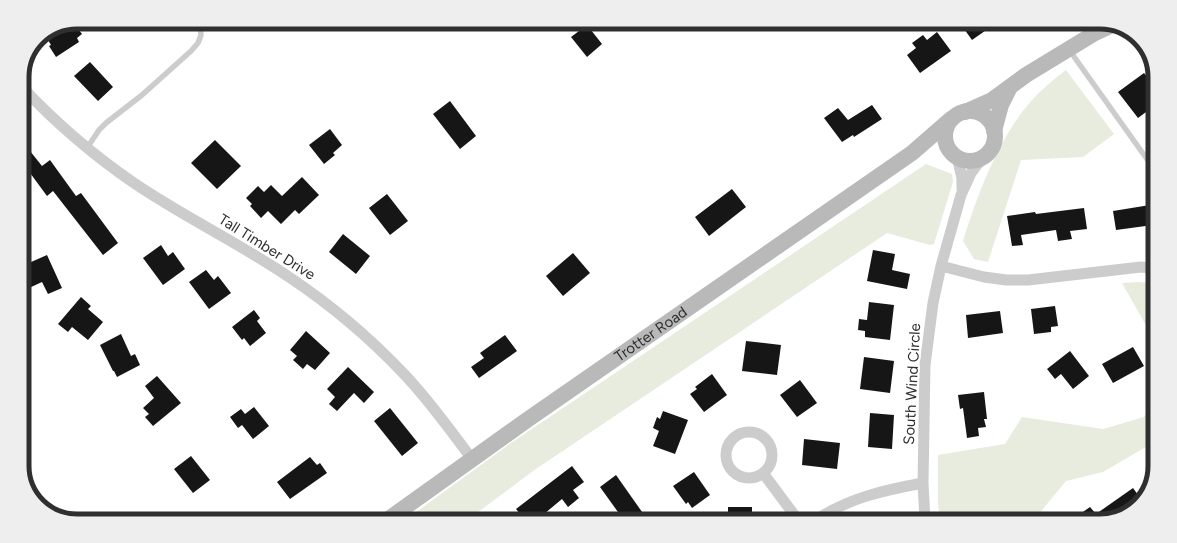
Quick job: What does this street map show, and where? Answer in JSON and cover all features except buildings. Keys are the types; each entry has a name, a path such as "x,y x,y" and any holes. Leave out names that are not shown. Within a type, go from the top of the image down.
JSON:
{"street":[{"name":"Trotter Road","path":"396,514 472,459 912,153 958,116 992,100 1026,75 1103,29"},
{"name":"Trotter Road","path":"994,131 1001,105 1010,88"},
{"name":"Tall Timber Drive","path":"29,94 61,126 86,148 136,184 289,277 352,324 405,375 428,401 472,459"},
{"path":"972,111 980,113 987,118 992,124 994,131 995,139 988,153 982,158 969,161 955,155 947,146 945,137 947,127 958,116 972,111"},
{"name":"Trotter Road","path":"912,153 936,149 955,155"},
{"name":"South Wind Circle","path":"955,155 962,178 961,195"},
{"name":"South Wind Circle","path":"924,514 925,365 933,303 941,266 961,195 971,173 982,158"},
{"path":"941,266 984,277 1006,280 1028,280 1141,267 1148,268"},
{"path":"745,432 753,432 762,436 768,443 772,459 769,467 763,473 754,478 746,478 738,475 729,468 726,460 726,450 730,442 737,435 745,432"},
{"path":"763,473 794,514"},
{"path":"825,514 853,500 886,490 923,483"}],"lane":[{"path":"86,148 106,123 159,80 198,43 201,35 201,29"},
{"path":"1069,49 1148,161"}],"shaded area":[{"path":"1066,70 1114,134 1083,157 1021,160 988,262 974,259 963,241 975,204 991,166 1009,131 1020,115 1040,92"},
{"path":"926,164 952,174 953,182 934,244 930,245 887,233 533,471 475,514 413,514 511,443"},
{"path":"1122,283 1148,283 1148,329"},
{"path":"1148,410 1148,446 1103,472 1066,481 1039,514 939,514 938,455 1005,444 1022,417 1103,429 1144,417"}]}
